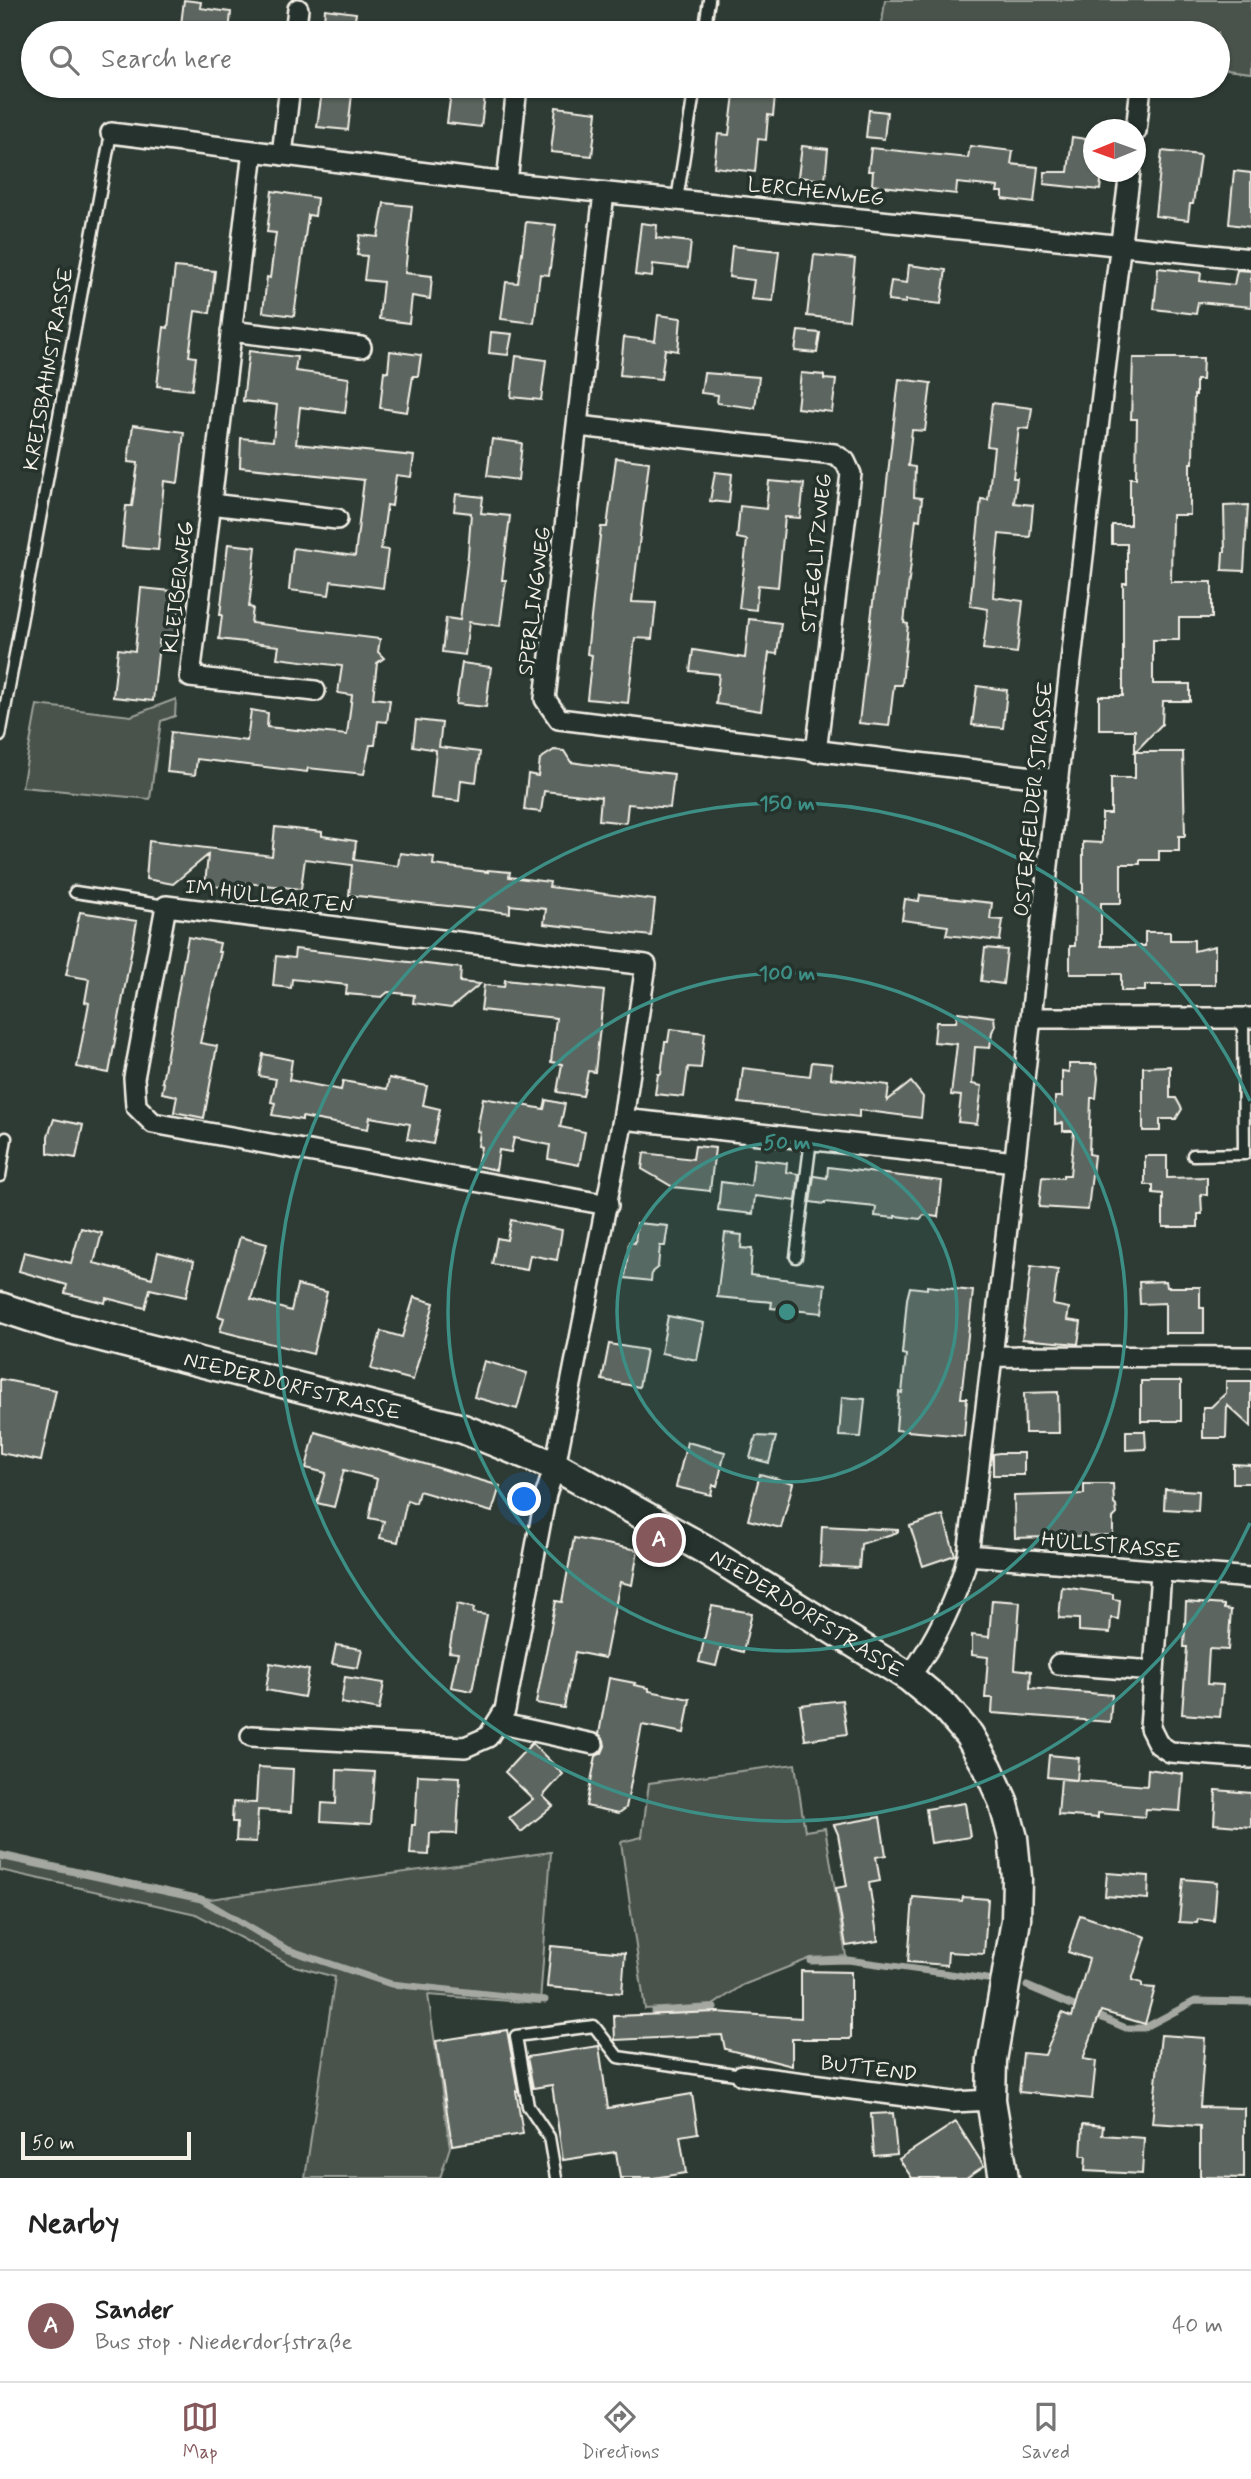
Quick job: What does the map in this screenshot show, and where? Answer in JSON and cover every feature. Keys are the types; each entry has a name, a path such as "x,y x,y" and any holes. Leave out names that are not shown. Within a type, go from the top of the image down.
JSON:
{"main road":[{"name":"NIEDERDORFSTRASSE","path":"0,1307 55,1325 463,1429 555,1466 704,1549 909,1677 945,1707 969,1735 988,1768 1003,1801 1013,1838 1017,1878 1016,1920 992,2060 991,2100 1004,2178"}],"street":[{"path":"296,21 298,9"},
{"path":"282,155 289,98"},
{"path":"507,183 516,98"},
{"path":"1137,119 1140,98"},
{"name":"LERCHENWEG","path":"111,133 507,183 1251,259"},
{"name":"KLEIBERWEG","path":"253,151 190,677 315,691"},
{"path":"1121,247 1129,182"},
{"name":"SPERLINGWEG","path":"604,193 545,699 559,719 1058,780"},
{"name":"OSTERFELDER STRASSE","path":"909,1677 921,1661 961,1581 968,1555 1121,247"},
{"path":"231,331 361,347"},
{"name":"STIEGLITZWEG","path":"578,426 834,454 845,461 851,474 816,752"},
{"name":"KLEIBERWEG","path":"211,504 337,519"},
{"name":"IM HÜLLGARTEN","path":"498,1723 505,1710 546,1494 555,1466 607,1205 646,965 166,906 134,1078 136,1106 153,1123 607,1205"},
{"path":"1032,1018 1247,1018"},
{"path":"623,1119 1015,1161"},
{"path":"993,1356 1251,1357"},
{"name":"HÜLLSTRASSE","path":"968,1555 1251,1578"},
{"path":"1161,1572 1150,1728 1158,1744 1170,1752 1251,1758"},
{"path":"1059,1664 1154,1671"},
{"path":"251,1735 465,1747 488,1737 498,1723 593,1744"},
{"name":"BUTTEND","path":"742,2074 953,2102 991,2100"}],"lane":[{"path":"706,21 709,0"},
{"path":"677,200 693,98"},
{"name":"KREISBAHNSTRASSE","path":"0,736 111,133"},
{"path":"75,892 166,906"},
{"path":"1193,1155 1244,1154 1247,1018"},
{"path":"0,1176 6,1138"},
{"path":"796,1256 811,1139"},
{"path":"556,2178 549,2137 528,2106 516,2036 594,2026 618,2057 742,2074"}],"shaded area":[{"path":"885,0 1251,0 1251,74 1230,71 1230,21 882,21"},
{"path":"176,699 175,716 161,721 150,799 22,787 37,705 131,716"},
{"path":"795,1764 805,1831 825,1828 846,1956 811,1958 743,1985 713,2005 645,2009 621,1842 642,1837 649,1783"},
{"path":"0,1852 210,1899 551,1852 540,2003 428,1995 450,2147 440,2178 305,2178 335,1977 291,1965 196,1914 0,1870"}],"building":[{"path":"184,0 201,2 200,8 231,12 230,21 181,21"},
{"path":"325,9 356,13 355,21 324,21"},
{"path":"321,98 352,98 348,130 317,127"},
{"path":"450,98 485,98 481,127 447,123"},
{"path":"734,98 775,98 773,116 768,115 766,140 758,139 755,172 714,167 718,134 729,135"},
{"path":"556,107 597,112 592,156 551,152"},
{"path":"869,110 887,112 884,139 866,137"},
{"path":"1072,137 1083,138 1083,182 1101,182 1100,190 1044,184 1045,172 1068,172"},
{"path":"802,146 828,149 825,180 798,177"},
{"path":"970,146 1013,151 1011,164 1038,167 1034,203 1003,199 1003,192 997,192 998,187 957,183 956,194 872,185 873,171 868,171 871,148 968,158"},
{"path":"1162,151 1200,155 1188,220 1155,216"},
{"path":"1234,171 1251,173 1251,227 1229,224"},
{"path":"272,191 317,198 315,216 308,215 294,316 263,312 276,233 267,232"},
{"path":"384,203 412,206 405,273 432,276 430,299 412,296 409,323 379,319 383,282 364,280 367,256 357,255 360,235 378,237"},
{"path":"526,222 556,225 549,275 540,274 534,323 501,319 506,282 518,283"},
{"path":"641,223 657,225 656,238 691,242 688,268 653,264 652,277 635,275"},
{"path":"732,246 779,251 773,301 751,299 754,280 729,277"},
{"path":"814,255 855,259 849,320 807,316"},
{"path":"909,265 946,270 941,304 888,301 891,281 907,283"},
{"path":"175,267 215,271 210,313 195,311 189,356 196,357 192,390 157,386 164,327 168,328"},
{"path":"1158,268 1201,273 1200,281 1234,285 1237,270 1251,271 1251,307 1198,302 1196,314 1154,309"},
{"path":"658,315 681,318 678,351 665,349 661,379 620,375 624,337 655,341"},
{"path":"798,331 820,333 817,353 795,351"},
{"path":"491,332 512,334 508,355 489,353"},
{"path":"249,351 297,357 295,371 349,378 345,413 300,407 296,444 414,456 411,477 396,475 392,506 387,505 381,549 388,550 383,588 331,581 329,595 289,590 293,548 355,556 364,480 240,467 241,438 273,441 277,405 243,401"},
{"path":"390,351 421,355 418,376 413,376 407,412 380,408 384,371 388,372"},
{"path":"516,356 546,360 541,400 511,397"},
{"path":"1133,358 1203,358 1202,380 1196,380 1194,395 1190,515 1172,515 1171,582 1212,582 1212,618 1179,618 1179,640 1153,640 1153,684 1190,684 1190,701 1163,701 1162,724 1135,752 1135,730 1099,730 1099,696 1123,696 1123,583 1127,583 1127,544 1112,544 1112,525 1130,525 1130,478 1136,478 1137,419 1131,419"},
{"path":"704,373 759,377 755,408 717,403 718,395 701,393"},
{"path":"801,373 824,375 824,379 836,380 832,412 797,408"},
{"path":"899,379 931,383 925,431 912,430 908,466 915,467 914,497 922,498 920,520 916,519 904,623 908,624 902,685 894,685 889,726 859,723"},
{"path":"992,403 1032,408 1029,429 1019,428 1013,478 1017,478 1014,503 1033,505 1030,537 999,534 993,597 1023,601 1017,653 983,649 988,609 970,606 981,499 988,500 994,447 987,446"},
{"path":"133,425 184,432 178,483 164,481 158,550 122,547 126,506 132,506 138,463 128,462"},
{"path":"492,439 522,443 518,480 487,476"},
{"path":"616,458 649,462 632,602 656,603 652,639 635,638 628,703 587,699 592,655 587,654 601,527 607,527"},
{"path":"715,472 732,474 729,503 710,501"},
{"path":"769,481 804,484 800,518 785,517 778,587 758,585 756,610 739,608 747,540 737,538 740,506 766,509"},
{"path":"456,494 483,497 481,513 510,516 502,580 506,580 500,626 469,622 465,655 442,652 446,618 460,620 468,555 471,513 454,511"},
{"path":"1248,505 1244,571 1222,570 1225,552 1224,506"},
{"path":"228,544 256,547 249,607 253,608 251,623 380,639 378,652 384,658 377,663 373,698 390,700 387,722 378,721 375,745 370,745 364,774 308,768 307,772 197,759 195,775 167,772 171,732 247,741 251,710 268,713 267,727 347,735 352,695 338,693 342,666 277,658 279,646 219,639"},
{"path":"141,588 181,592 177,636 160,635 153,701 113,697 118,649 135,651"},
{"path":"749,619 781,623 777,654 769,653 761,711 716,704 719,674 690,671 693,650 745,658"},
{"path":"462,663 491,667 486,707 456,704"},
{"path":"977,686 1007,690 1003,728 972,725"},
{"path":"416,720 442,723 439,747 480,752 476,782 461,780 459,801 431,798 436,750 413,746"},
{"path":"554,750 564,751 571,762 674,774 670,808 628,804 626,823 599,820 601,797 544,791 541,812 524,810 528,774 538,776 540,759"},
{"path":"1135,752 1183,752 1185,836 1179,836 1179,851 1159,851 1159,860 1121,864 1121,903 1101,903 1101,946 1145,946 1145,932 1170,932 1170,940 1194,940 1194,951 1215,946 1215,985 1145,985 1145,991 1121,991 1121,974 1070,974 1070,946 1075,946 1076,892 1083,892 1083,842 1102,843 1102,814 1111,814 1111,778 1135,778"},
{"path":"275,827 322,832 322,836 356,841 354,860 398,866 400,853 434,857 433,865 510,872 509,877 550,882 549,887 655,900 651,936 544,924 546,909 510,905 510,913 349,895 352,865 305,859 301,889 237,882 236,889 205,885 208,855 173,884 146,879 149,841 272,856"},
{"path":"920,895 992,903 990,919 1003,920 1000,941 946,935 948,926 902,920 905,899 919,901"},
{"path":"80,912 137,921 109,1073 77,1067 89,1003 85,1002 89,979 66,975"},
{"path":"188,937 220,943 218,952 221,952 200,1043 217,1046 204,1118 174,1112 177,1096 162,1093"},
{"path":"985,948 1007,950 1003,984 981,981"},
{"path":"295,949 461,968 460,982 480,984 451,1008 413,1003 414,995 388,992 382,997 346,994 347,985 292,979 291,988 273,986 276,956 294,958"},
{"path":"505,980 604,991 595,1072 588,1071 583,1096 557,1092 562,1064 551,1062 556,1018 481,1010 484,985 504,987"},
{"path":"958,1012 994,1017 995,1026 990,1048 975,1047 972,1084 982,1086 977,1124 958,1122 961,1096 951,1095 957,1044 934,1042 936,1022 956,1022"},
{"path":"670,1029 705,1033 701,1068 688,1067 684,1097 655,1094"},
{"path":"263,1054 292,1060 289,1080 341,1090 343,1081 387,1089 389,1078 427,1086 423,1105 440,1109 433,1144 407,1139 410,1124 370,1117 368,1129 302,1117 302,1120 272,1115 275,1103 271,1102 276,1079 259,1076"},
{"path":"812,1062 832,1064 831,1078 889,1085 887,1101 911,1082 923,1097 921,1118 859,1110 859,1117 739,1103 743,1068 810,1076"},
{"path":"1069,1064 1096,1064 1098,1078 1096,1098 1091,1098 1089,1154 1094,1155 1088,1210 1039,1207 1042,1177 1063,1178 1063,1175 1070,1175 1074,1131 1063,1131 1063,1123 1055,1124 1055,1097 1062,1097 1062,1071 1069,1072"},
{"path":"1170,1066 1170,1098 1176,1098 1182,1109 1176,1119 1160,1119 1160,1131 1143,1131 1143,1067"},
{"path":"483,1098 544,1109 546,1100 565,1104 560,1127 585,1132 579,1165 548,1159 550,1145 514,1138 511,1152 499,1150 496,1170 477,1166 481,1147 478,1146 480,1132 477,1131"},
{"path":"54,1119 83,1125 76,1158 48,1153 48,1136"},
{"path":"695,1146 715,1148 710,1191 673,1187 642,1169 644,1153 693,1159"},
{"path":"1145,1156 1167,1156 1167,1178 1207,1177 1207,1195 1201,1194 1202,1214 1198,1214 1198,1227 1163,1227 1163,1194 1153,1193 1153,1185 1145,1185"},
{"path":"754,1159 787,1163 786,1172 799,1174 796,1201 755,1196 753,1214 718,1210 721,1182 751,1186"},
{"path":"828,1167 942,1181 938,1217 924,1215 920,1219 875,1216 876,1207 810,1202 814,1176 827,1178"},
{"path":"511,1220 562,1230 557,1260 530,1255 527,1270 492,1264 497,1238 507,1240"},
{"path":"637,1223 668,1226 665,1246 660,1246 658,1267 652,1272 651,1281 625,1278 629,1242 635,1243"},
{"path":"81,1228 102,1233 94,1263 152,1278 158,1252 194,1261 186,1297 150,1289 145,1308 106,1298 105,1303 65,1293 67,1285 19,1271 24,1252 71,1263"},
{"path":"725,1233 742,1235 741,1248 752,1249 750,1275 825,1284 822,1313 771,1308 772,1302 717,1297"},
{"path":"240,1237 267,1244 251,1299 291,1311 297,1285 327,1292 313,1354 220,1331 224,1318 218,1316"},
{"path":"1031,1266 1058,1270 1053,1305 1069,1308 1067,1320 1081,1322 1078,1344 1022,1339"},
{"path":"1166,1281 1167,1287 1200,1287 1200,1308 1204,1308 1204,1333 1165,1333 1165,1303 1140,1304 1139,1282"},
{"path":"927,1286 973,1291 961,1398 967,1398 964,1436 896,1430 906,1355 902,1354 907,1299 910,1287 927,1289"},
{"path":"414,1297 434,1303 413,1380 371,1369 381,1331 402,1337"},
{"path":"668,1316 704,1323 697,1360 661,1353"},
{"path":"609,1344 646,1350 639,1387 602,1380"},
{"path":"484,1361 527,1373 517,1409 474,1397"},
{"path":"0,1379 56,1390 41,1461 0,1453"},
{"path":"1141,1381 1181,1381 1181,1421 1141,1421"},
{"path":"1226,1381 1251,1381 1251,1427 1227,1405 1226,1438 1203,1438 1203,1407 1211,1407 1226,1393"},
{"path":"1058,1392 1059,1433 1025,1433 1024,1393"},
{"path":"842,1397 865,1399 861,1437 839,1436"},
{"path":"1126,1431 1145,1431 1146,1449 1126,1450"},
{"path":"315,1432 500,1486 492,1512 419,1491 416,1503 407,1500 398,1542 380,1538 384,1521 369,1518 377,1479 344,1470 334,1507 317,1503 326,1473 306,1468"},
{"path":"756,1436 776,1437 769,1463 750,1458"},
{"path":"687,1442 725,1452 717,1486 713,1485 711,1495 676,1487"},
{"path":"1024,1453 1024,1475 993,1475 993,1454"},
{"path":"1233,1464 1251,1465 1251,1483 1233,1483"},
{"path":"760,1474 793,1483 781,1528 748,1520"},
{"path":"1084,1484 1113,1484 1117,1514 1113,1518 1113,1535 1015,1538 1014,1496 1084,1494"},
{"path":"1165,1489 1199,1491 1198,1511 1164,1509"},
{"path":"943,1515 955,1555 923,1566 910,1526"},
{"path":"822,1526 898,1532 861,1544 859,1568 820,1566"},
{"path":"574,1538 638,1550 632,1585 620,1582 605,1658 575,1652 564,1708 536,1703 556,1601 562,1602"},
{"path":"1062,1587 1113,1594 1113,1599 1120,1600 1118,1619 1111,1618 1110,1633 1079,1631 1079,1619 1059,1618"},
{"path":"992,1600 1020,1602 1015,1669 1031,1671 1030,1688 1112,1695 1110,1722 992,1713 993,1698 985,1698 988,1657 972,1655 972,1635 989,1637"},
{"path":"1186,1602 1224,1605 1224,1609 1231,1610 1228,1650 1209,1649 1207,1684 1223,1685 1220,1717 1182,1714 1187,1647 1184,1647"},
{"path":"457,1604 474,1608 473,1613 487,1615 472,1691 451,1687 458,1653 449,1652"},
{"path":"712,1606 752,1613 743,1652 721,1646 716,1666 699,1662"},
{"path":"336,1645 362,1649 358,1668 332,1664"},
{"path":"270,1663 309,1670 304,1697 266,1690"},
{"path":"345,1677 384,1683 379,1710 341,1703"},
{"path":"609,1678 635,1683 634,1685 649,1688 649,1691 690,1699 684,1733 642,1725 626,1808 619,1813 586,1806 596,1756 602,1753 605,1746 599,1734"},
{"path":"842,1700 847,1734 805,1740 800,1705"},
{"path":"532,1743 563,1774 543,1796 553,1806 521,1832 509,1818 533,1799 505,1772"},
{"path":"1049,1755 1079,1758 1077,1780 1047,1777"},
{"path":"258,1767 293,1769 291,1812 258,1810 256,1842 236,1841 237,1822 232,1822 233,1802 256,1803"},
{"path":"1148,1769 1183,1774 1180,1811 1146,1809 1145,1817 1098,1813 1098,1818 1058,1815 1061,1779 1147,1786"},
{"path":"337,1770 375,1772 371,1824 321,1821 322,1803 336,1804"},
{"path":"418,1775 460,1777 457,1834 430,1833 429,1855 410,1854"},
{"path":"1216,1790 1251,1793 1251,1827 1214,1824"},
{"path":"965,1803 970,1837 931,1843 926,1809"},
{"path":"880,1817 886,1855 876,1857 880,1881 869,1883 878,1941 846,1946 836,1888 847,1886 834,1825"},
{"path":"1107,1873 1149,1876 1148,1899 1105,1896"},
{"path":"1183,1879 1217,1882 1214,1921 1198,1919 1197,1923 1179,1922"},
{"path":"913,1897 962,1901 963,1897 988,1899 984,1954 948,1952 947,1965 908,1962"},
{"path":"1080,1915 1146,1937 1132,1980 1142,1983 1142,1987 1155,1988 1145,2024 1101,2011 1083,2059 1096,2061 1092,2099 1019,2092 1023,2053 1045,2055 1062,2013 1072,2017 1089,1959 1068,1952"},
{"path":"551,1946 625,1953 622,1993 547,1987"},
{"path":"801,1971 851,1972 851,2037 792,2039 792,2066 725,2049 722,2035 615,2040 614,2016 717,2012 801,2018"},
{"path":"507,2030 523,2134 452,2145 436,2041"},
{"path":"1161,2035 1205,2038 1200,2107 1244,2108 1244,2178 1200,2177 1200,2126 1152,2123"},
{"path":"599,2046 608,2108 692,2094 698,2133 680,2136 686,2173 653,2178 620,2178 616,2152 563,2160 552,2085 533,2088 527,2057"},
{"path":"893,2113 897,2154 874,2156 871,2114"},
{"path":"956,2122 984,2166 966,2178 912,2178 899,2159"},
{"path":"1083,2124 1103,2126 1102,2135 1144,2138 1142,2174 1085,2171 1086,2156 1081,2156"}],"waterway":[{"path":"0,1856 201,1899 286,1949 391,1984 545,2000"},
{"path":"811,1961 848,1960 987,1979"},
{"path":"1027,1986 1126,2028 1144,2028 1195,2001 1251,2002"},
{"path":"654,2012 714,2008"}],"place":[{"name":"Sander","path":"659,1540"}]}
